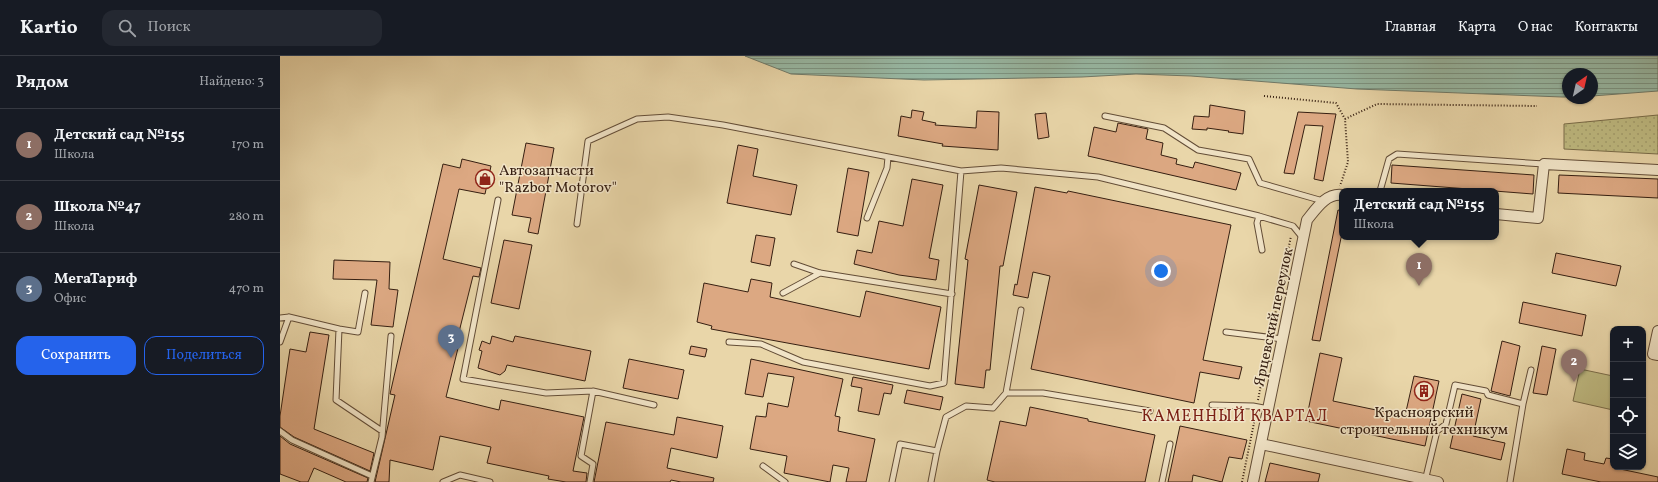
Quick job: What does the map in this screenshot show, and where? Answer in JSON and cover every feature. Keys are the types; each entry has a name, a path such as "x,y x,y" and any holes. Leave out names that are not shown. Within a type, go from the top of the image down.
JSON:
{"street":[{"path":"1499,214 1538,218 1544,164 1658,170"},
{"name":"Ярцевский переулок","path":"1253,482 1307,220 1323,201 1339,195"},
{"path":"1658,332 1653,354 1658,355"},
{"path":"1261,444 1425,481 1438,482"}],"lane":[{"path":"1105,116 1164,128 1198,150 1249,159 1260,183 1323,201"},
{"path":"577,224 588,140 637,119 668,117 724,125 961,171 1001,168 1098,177 1260,216 1294,226 1304,240"},
{"path":"1381,188 1390,160 1397,154 1544,164"},
{"path":"867,218 887,168 888,157"},
{"path":"729,342 761,344 803,362 930,386 944,383 961,171"},
{"path":"498,200 463,379 546,393 593,391 654,404"},
{"path":"1260,216 1257,223 1262,250"},
{"path":"794,264 820,273 952,294"},
{"path":"783,293 820,273"},
{"path":"280,318 289,317 358,332 365,293"},
{"path":"931,482 946,417 966,406 993,408 1006,393 1021,310"},
{"path":"280,342 289,317"},
{"path":"339,329 336,400 382,431"},
{"path":"1226,332 1283,339"},
{"path":"371,482 382,437 391,336"},
{"path":"1510,482 1523,404 1531,370"},
{"path":"1425,481 1437,432 1446,424 1455,385 1486,391 1488,395 1523,404"},
{"path":"590,482 593,464 582,456 593,391"},
{"path":"1006,393 1043,393 1150,410"},
{"path":"1212,405 1257,407 1268,409"},
{"path":"280,432 292,440 372,476"},
{"path":"892,482 900,444 937,451"},
{"path":"1162,482 1170,444"},
{"path":"764,466 785,482"},
{"path":"443,482 460,474 490,482"}],"path":[{"path":"1264,96 1336,103 1344,119 1348,162 1341,188"},
{"path":"1344,119 1377,104 1538,106"},
{"path":"1242,482 1292,233"}],"shaded area":[{"path":"745,56 1658,56 1658,91 1598,96 1598,68 1562,68 1562,97 1357,89 1191,76 1136,74 1082,77 924,80 791,74"},
{"path":"1658,115 1658,154 1564,149 1564,124"},
{"path":"1580,369 1610,375 1610,409 1573,401"}],"building":[{"path":"1210,105 1245,111 1243,134 1207,128 1207,130 1192,129 1194,116 1209,117"},
{"path":"912,110 924,112 922,120 936,123 935,125 976,128 977,111 999,112 998,150 942,146 943,144 898,136 901,116 911,118"},
{"path":"1298,112 1336,114 1323,181 1314,179 1323,126 1305,125 1294,174 1284,173"},
{"path":"1046,113 1049,137 1038,139 1035,114"},
{"path":"1118,123 1148,129 1146,139 1163,143 1161,155 1177,159 1176,164 1193,168 1195,162 1241,173 1236,190 1088,156 1094,127 1116,132"},
{"path":"526,143 554,148 538,234 528,232 531,218 512,215"},
{"path":"738,145 758,149 753,176 797,185 791,215 727,203"},
{"path":"462,159 491,166 485,194 459,189 443,259 481,268 479,277 473,276 457,340 460,340 446,397 499,410 501,400 584,417 573,471 587,473 586,482 566,482 548,479 549,476 487,463 491,447 440,436 433,470 390,460 389,482 375,482 395,395 390,394 443,164 460,168"},
{"path":"1392,165 1534,175 1533,194 1499,191 1499,188 1456,188 1391,183"},
{"path":"848,168 869,172 858,236 837,232"},
{"path":"1559,175 1658,179 1658,198 1558,193"},
{"path":"912,179 943,185 929,258 939,260 936,280 899,275 854,264 857,250 872,253 879,221 903,226"},
{"path":"979,185 1017,192 1003,266 1000,266 990,370 986,370 984,388 955,384 968,260 965,259"},
{"path":"1035,187 1067,193 1068,191 1231,225 1203,360 1242,367 1239,379 1200,372 1194,403 1031,369 1050,276 1033,272 1028,298 1013,295 1015,284 1017,285"},
{"path":"1338,210 1339,240 1341,240 1320,341 1312,340"},
{"path":"756,235 775,238 770,266 751,262"},
{"path":"504,240 532,245 519,309 491,303"},
{"path":"1556,253 1621,266 1616,286 1552,273"},
{"path":"334,260 390,262 389,289 398,290 393,327 371,325 377,280 333,279"},
{"path":"751,279 772,283 770,297 860,317 866,291 941,307 929,369 711,329 712,326 697,322 704,283 748,292"},
{"path":"1523,302 1586,315 1582,336 1519,323"},
{"path":"310,332 329,335 314,429 374,453 370,471 294,437 280,427 280,416 290,349 306,352"},
{"path":"492,336 513,342 515,336 591,351 585,381 507,365 505,371 500,375 478,368 482,351 479,350 482,341 490,344"},
{"path":"1502,341 1520,346 1510,396 1491,391"},
{"path":"691,346 707,349 705,357 689,354"},
{"path":"1542,346 1556,349 1547,395 1533,393"},
{"name":"Красноярский строительный техникум","path":"1320,353 1342,358 1333,401 1405,416 1414,376 1439,381 1425,446 1306,421"},
{"path":"629,359 684,370 678,399 623,388"},
{"path":"751,359 843,379 835,416 840,417 838,431 875,439 866,482 846,482 849,468 833,465 830,482 784,473 787,456 750,449 756,416 766,417 768,403 788,407 794,377 768,373 763,397 745,394"},
{"path":"853,377 893,385 891,394 884,393 879,415 858,411 862,388 851,386"},
{"path":"907,390 943,397 940,410 904,403"},
{"path":"1462,394 1481,399 1473,436 1505,443 1501,460 1450,448"},
{"path":"1030,407 1155,435 1145,482 995,482 987,480 1000,421 1026,426"},
{"path":"677,417 723,426 717,458 671,448 667,468 714,478 713,482 681,482 671,480 670,482 594,482 606,422 674,435"},
{"path":"1180,426 1247,440 1242,459 1229,457 1222,482 1193,475 1192,482 1168,482"},
{"path":"280,436 290,444 368,478 367,482 346,482 314,468 308,482 301,482 280,474"},
{"path":"1567,449 1585,453 1584,460 1604,464 1606,458 1610,459 1610,470 1625,470 1658,477 1658,482 1601,482 1562,474"},
{"path":"1270,463 1320,474 1318,482 1265,482"}],"place":[{"name":"Автозапчасти \"Razbor Motorov\"","path":"485,179"},
{"name":"Детский сад №155","path":"1419,286"},
{"name":"МегаТариф","path":"451,358"},
{"name":"Школа №47","path":"1574,382"},
{"name":"Красноярский строительный техникум","path":"1424,391"}],"district":[{"name":"КАМЕННЫЙ КВАРТАЛ","path":"1235,415"}]}
